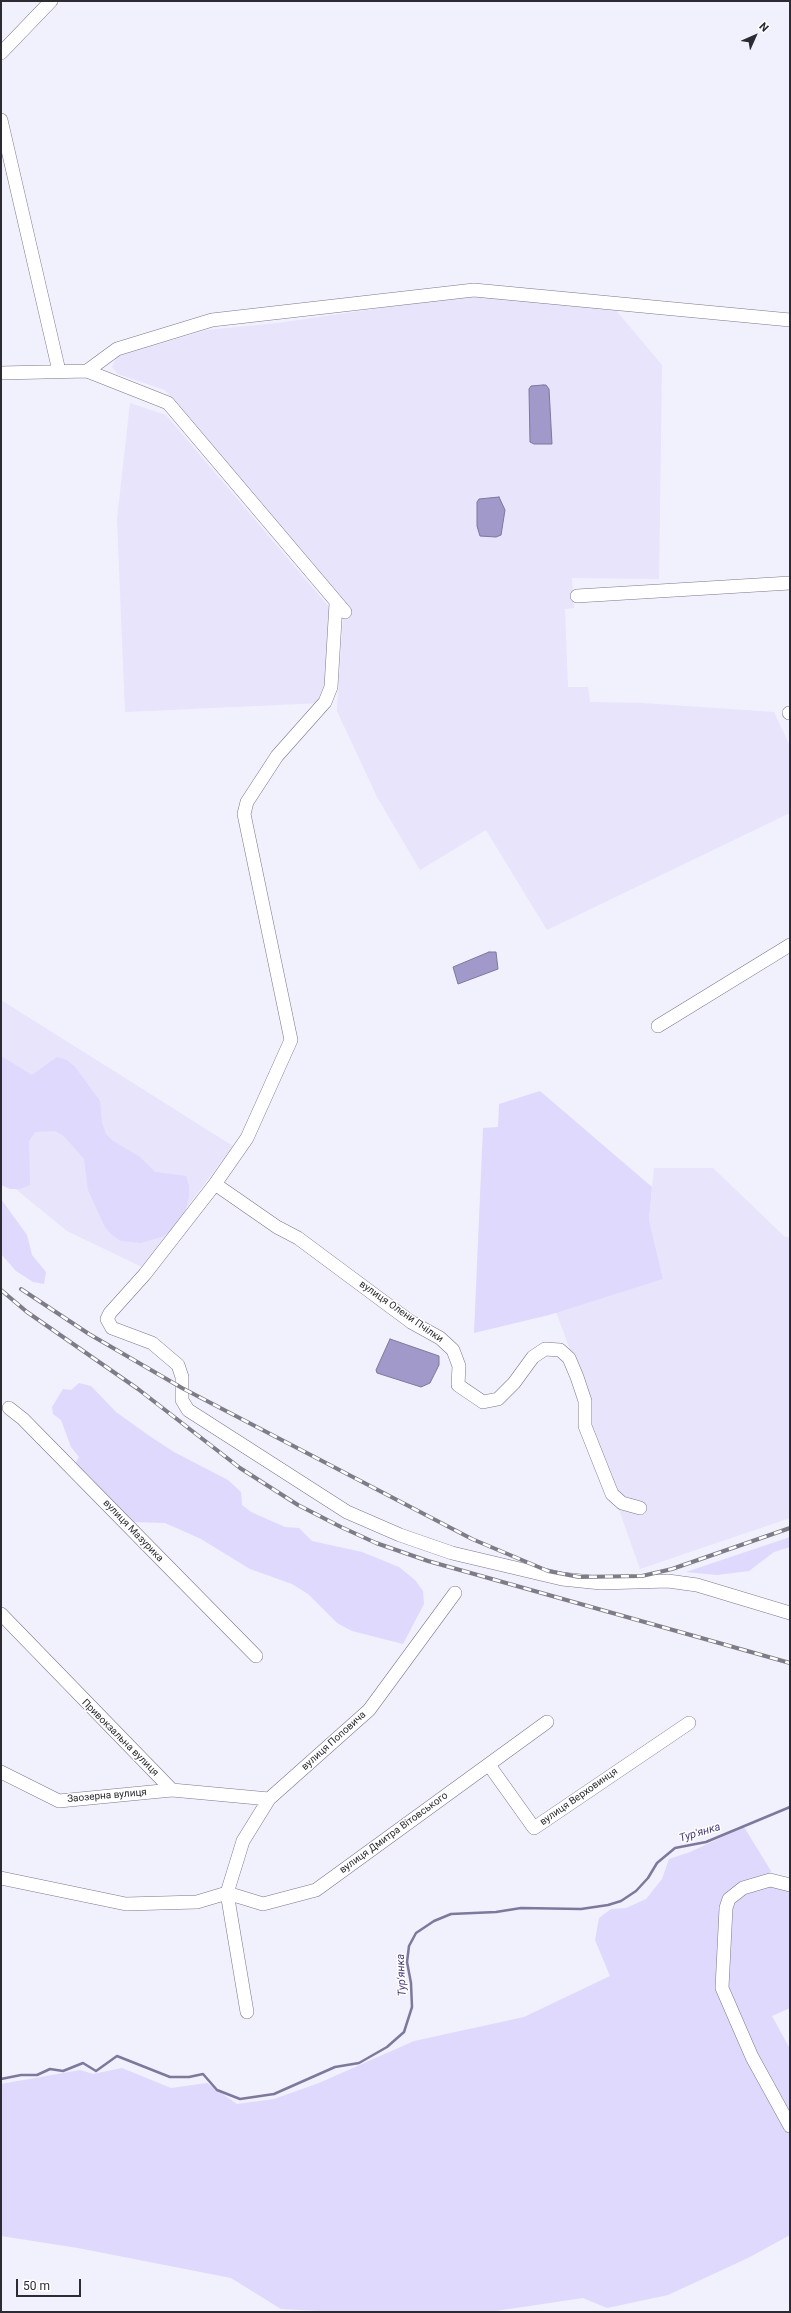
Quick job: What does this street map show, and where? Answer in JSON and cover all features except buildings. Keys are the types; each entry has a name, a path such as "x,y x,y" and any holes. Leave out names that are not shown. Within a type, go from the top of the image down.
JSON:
{"street":[{"path":"1,53 51,1"},
{"path":"1,120 59,371"},
{"path":"87,371 117,349 212,320 474,290 790,320"},
{"path":"1,373 87,371 168,403 340,607 331,687 325,702 277,756 247,802 244,814 291,1040 247,1138 215,1184 145,1274 110,1313 107,1320 112,1328 152,1343 178,1365 182,1377 182,1400 188,1410 347,1512 400,1535 444,1551 507,1567 562,1578 601,1583 668,1581 697,1585 790,1613"},
{"path":"577,596 790,583"},
{"path":"658,1026 790,945"},
{"name":"вулиця Олени Пчілки","path":"215,1184 277,1227 298,1238 411,1322 440,1338 453,1350 459,1366 458,1385 483,1402 498,1399 514,1383 533,1357 545,1349 560,1350 569,1358 577,1377 585,1401 585,1426 612,1494 622,1504 640,1508"},
{"name":"вулиця Мазурика","path":"9,1408 28,1425 256,1656"},
{"name":"вулиця Поповича","path":"247,2012 227,1893 243,1841 269,1799 369,1710 455,1593"},
{"name":"Привокзальна вулиця","path":"1,1614 172,1790"},
{"name":"вулиця Дмитра Вітовського","path":"227,1893 263,1904 316,1890 397,1829 489,1765 546,1722"},
{"name":"вулиця Верховинця","path":"489,1765 534,1828 689,1723"},
{"name":"Заозерна вулиця","path":"1,1772 59,1801 172,1790"},
{"path":"172,1790 269,1799"},
{"path":"2,1880 126,1904 197,1902 227,1893"},
{"path":"790,1885 770,1880 743,1888 729,1899 726,1908 722,1988 752,2057 790,2126"}],"shaded area":[{"path":"471,295 614,308 662,365 659,579 572,578 574,608 565,609 568,687 588,687 590,702 642,703 774,712 790,746 790,813 547,930 486,830 420,870 377,797 337,711 344,601 165,390 118,374 112,367 117,356 207,330 278,323"},
{"path":"546,385 549,389 552,444 534,444 530,442 529,389 531,386"},
{"path":"130,403 166,415 329,607 326,686 321,703 125,712 117,519"},
{"path":"499,497 505,510 501,535 496,537 480,536 477,526 477,502 479,499"},
{"path":"489,952 496,952 498,969 458,984 453,967"},
{"path":"1,1000 233,1146 142,1267 67,1231 1,1177"},
{"path":"1,1056 32,1075 57,1057 67,1060 75,1067 100,1101 102,1123 106,1134 113,1141 140,1157 155,1172 186,1176 189,1186 189,1196 180,1227 161,1237 141,1243 121,1241 112,1235 105,1227 88,1190 84,1159 64,1136 55,1131 35,1132 29,1141 30,1185 20,1189 10,1189 1,1185"},
{"path":"540,1091 652,1187 649,1220 663,1279 549,1315 474,1333 483,1128 498,1127 499,1104"},
{"path":"654,1168 713,1168 785,1237 790,1237 790,1518 640,1569 588,1422 589,1401 556,1312 663,1279 649,1220"},
{"path":"1,1199 27,1235 32,1255 46,1272 44,1284 33,1282 16,1271 1,1254"},
{"path":"390,1339 439,1356 439,1365 430,1383 421,1387 377,1373 376,1370"},
{"path":"79,1383 91,1386 116,1412 174,1452 228,1480 241,1492 242,1505 251,1512 285,1527 299,1528 312,1541 362,1552 399,1567 415,1580 423,1591 424,1604 403,1644 352,1631 337,1623 308,1594 292,1584 250,1569 201,1539 181,1530 165,1523 131,1522 72,1469 79,1457 71,1447 61,1420 53,1414 52,1407 63,1389 71,1390"},
{"path":"790,1537 790,1547 774,1552 749,1571 717,1575 686,1572"},
{"path":"744,1827 771,1871 769,1877 790,1886 790,2008 772,2016 790,2049 790,2235 748,2258 668,2295 607,2308 583,2298 489,2312 337,2312 281,2309 231,2278 78,2248 1,2236 1,2084 80,2070 93,2074 122,2068 171,2088 207,2083 237,2104 274,2099 319,2083 414,2041 524,2017 610,1976 595,1940 599,1918 611,1909 626,1908 646,1899 662,1879 669,1859 690,1852"}],"waterway":[{"name":"Тур'янка","path":"1,2079 21,2075 37,2075 50,2069 63,2071 83,2063 96,2071 117,2056 170,2077 189,2077 203,2074 217,2090 240,2099 274,2094 335,2067 359,2063 387,2047 404,2032 412,2007 411,1983 407,1962 409,1946 416,1933 434,1921 451,1914 496,1912 521,1908 581,1909 608,1905 621,1901 636,1891 648,1878 657,1863 675,1848 706,1842 790,1807"}],"railway":[{"path":"21,1289 89,1334 182,1388 472,1539 548,1571 579,1577 642,1576 672,1569 790,1528"},
{"path":"1,1290 27,1312 138,1389 240,1468 298,1505 341,1527 376,1543 428,1561 790,1663"}]}
